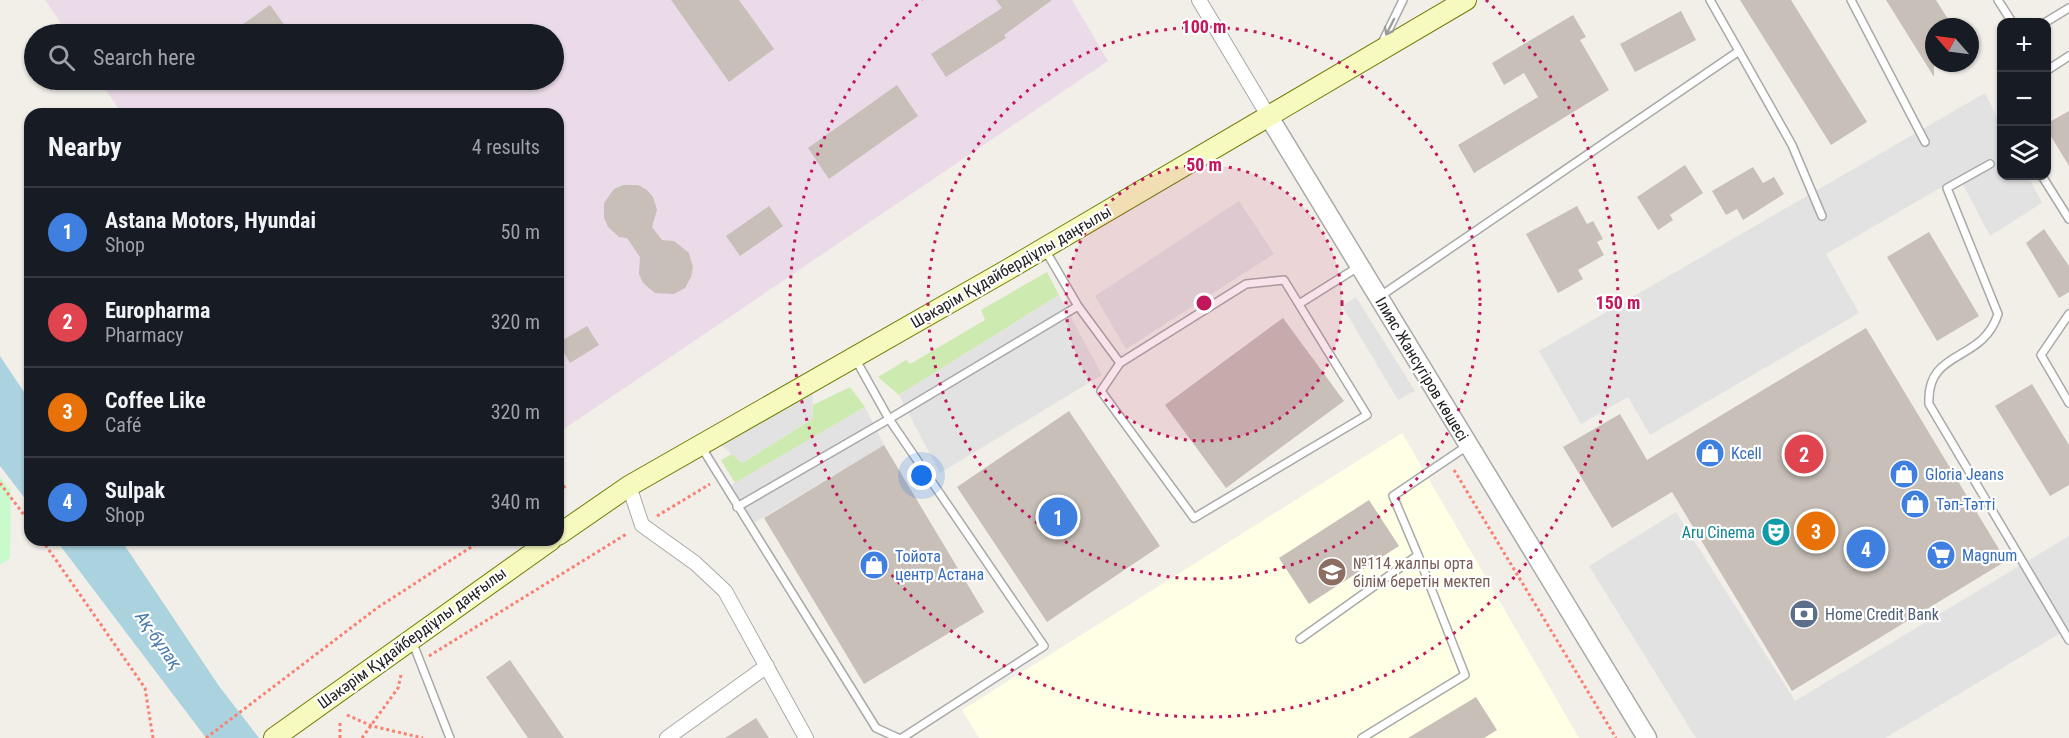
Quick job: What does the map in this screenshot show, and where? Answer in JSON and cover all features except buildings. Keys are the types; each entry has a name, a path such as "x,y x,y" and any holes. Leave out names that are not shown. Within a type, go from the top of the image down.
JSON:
{"main road":[{"name":"Шәкәрім Құдайбердіұлы даңғылы","path":"564,531 629,486 1044,248 1466,0"},
{"name":"Шәкәрім Құдайбердіұлы даңғылы","path":"274,738 542,546"}],"street":[{"name":"Ілияс Жансүгіров көшесі","path":"1199,0 1647,738"},
{"path":"629,486 642,525 695,563 725,591 806,738"},
{"path":"676,735 766,666"}],"lane":[{"path":"1376,53 1403,0"},
{"path":"1710,0 1792,145 1822,216"},
{"path":"1851,0 1925,142"},
{"path":"1998,0 2009,18"},
{"path":"2051,19 2069,8"},
{"path":"1379,297 1739,51"},
{"path":"2051,68 2069,56"},
{"path":"1990,164 1947,188 1998,314 1993,331 1979,343 1935,371 1928,389 1929,404 2069,640"},
{"path":"2045,180 2069,219"},
{"path":"1044,248 1078,306 1120,363"},
{"path":"1299,304 1360,266"},
{"path":"1284,280 1367,415 1194,518 1101,392 1120,363 1246,284 1284,280"},
{"path":"737,507 1078,306"},
{"path":"2069,314 2041,355 2069,403"},
{"path":"700,446 876,728 900,738 1044,646 889,419 855,357"},
{"path":"1362,738 1465,675 1393,496 1468,445"},
{"path":"1300,639 1418,555"},
{"path":"411,638 450,738"}],"path":[{"path":"1448,459 1616,738"},
{"path":"420,661 720,478"},
{"path":"0,483 24,515"},
{"path":"46,546 145,688 153,738"},
{"path":"206,738 377,608 473,546"},
{"path":"362,738 398,688 401,675"},
{"path":"347,715 372,726 423,738"},
{"path":"340,720 340,738"}],"shaded area":[{"path":"45,0 1072,0 1108,61 564,429 564,108 118,108 106,90 564,90 564,24 61,24"},
{"path":"1985,93 1997,117 1997,180 2030,180 2042,203 1990,236 1959,177 1826,254 1859,313 1650,435 1628,397 1581,424 1539,351"},
{"path":"1239,201 1274,254 1126,349 1095,296"},
{"path":"1059,295 1102,375 940,473 899,395"},
{"path":"1356,297 1415,391 1398,400 1342,306"},
{"path":"813,381 812,419 742,463 715,440"},
{"path":"865,407 884,445 749,526 726,488"},
{"name":"№114 жалпы орта білім беретін мектеп","path":"1402,433 1579,738 979,738 962,710"},
{"path":"1676,512 1795,701 2069,536 2069,628 1885,738 1696,738 1589,566"}],"green space":[{"path":"1047,272 1059,295 899,395 878,377 906,360 910,364 985,320 981,310"},
{"path":"850,387 865,407 735,483 721,460 732,454 742,463 812,419 813,405"},
{"path":"0,477 11,491 10,558 0,565"}],"water":[{"path":"0,356 24,392 24,497 0,466"},
{"name":"Ақ-бұлақ","path":"61,546 125,546 219,686 259,738 206,738"}],"place":[{"name":"Kcell","path":"1710,453"},
{"name":"Europharma","path":"1804,454"},
{"name":"Gloria Jeans","path":"1904,474"},
{"name":"Тәп-Тәтті","path":"1915,504"},
{"name":"Astana Motors, Hyundai","path":"1058,517"},
{"name":"Coffee Like","path":"1816,531"},
{"name":"Aru Cinema","path":"1776,532"},
{"name":"Sulpak","path":"1866,549"},
{"name":"Magnum","path":"1941,555"},
{"name":"Тойота центр Астана","path":"874,565"},
{"name":"№114 жалпы орта білім беретін мектеп","path":"1332,572"},
{"name":"Home Credit Bank","path":"1804,614"}]}
